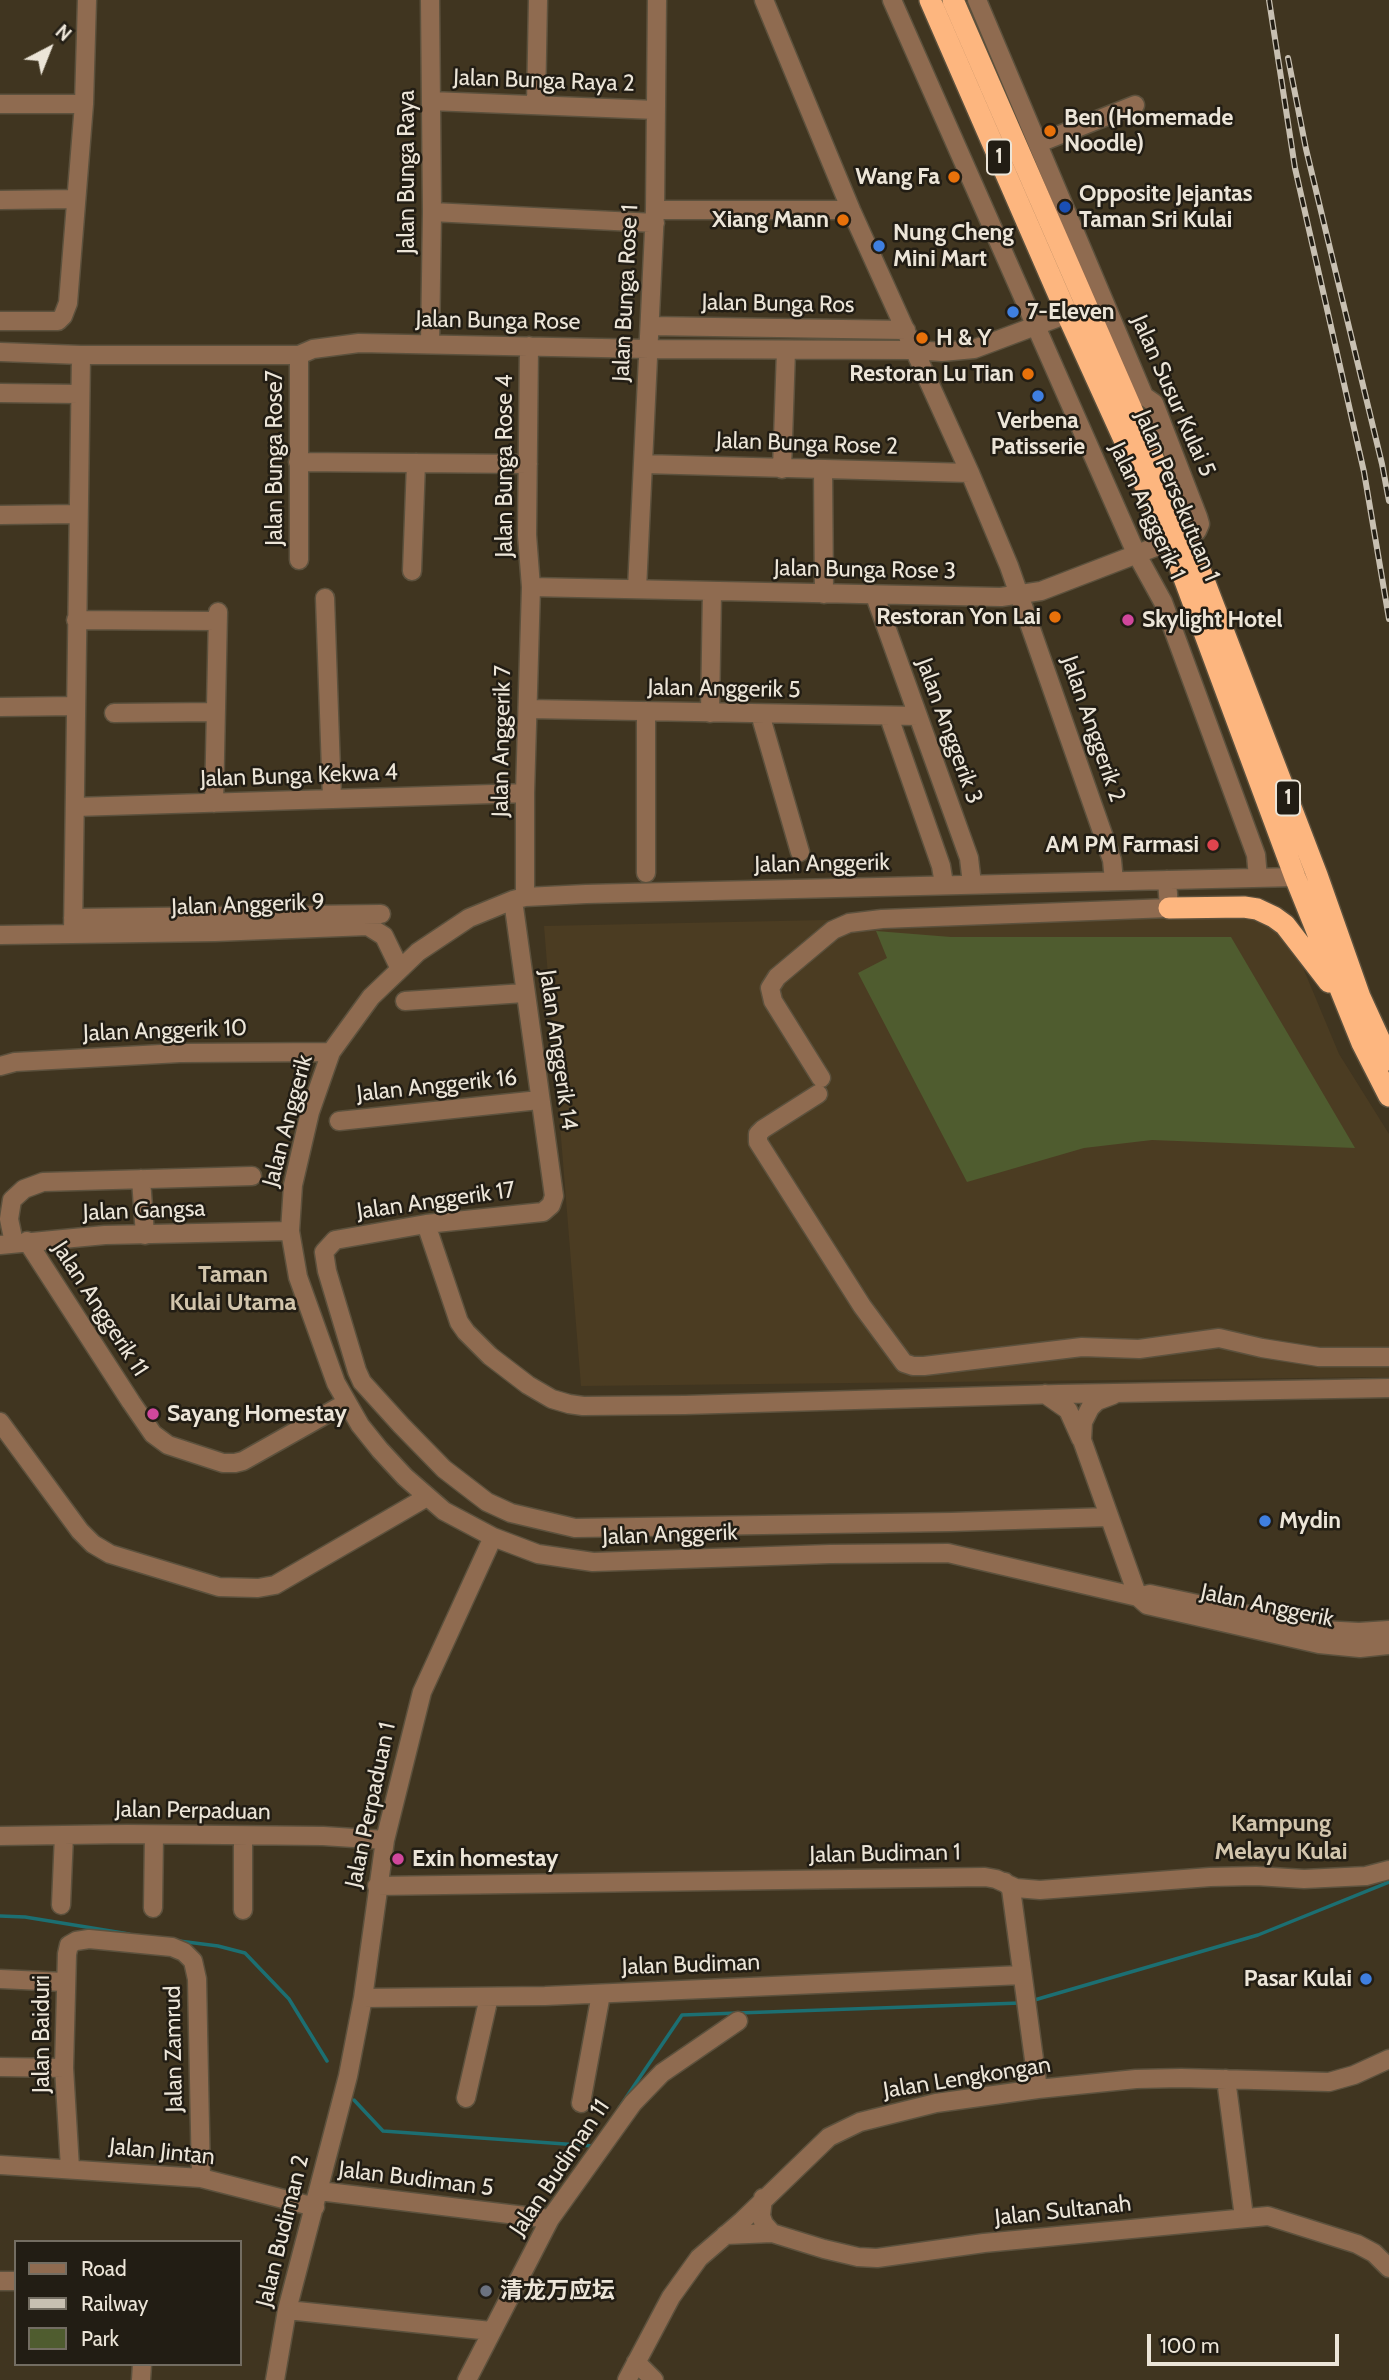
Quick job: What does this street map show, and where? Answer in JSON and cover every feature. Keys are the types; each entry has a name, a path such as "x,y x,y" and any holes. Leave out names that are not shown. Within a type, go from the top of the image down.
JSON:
{"highway":[{"name":"Jalan Persekutuan 1","path":"930,0 1067,314 1129,403"},
{"name":"Jalan Persekutuan 1","path":"953,0 1129,403 1295,877 1345,1004 1389,1096"},
{"name":"Jalan Persekutuan 1","path":"1179,540 1317,875 1360,997 1389,1060"},
{"path":"1169,908 1244,907 1257,909 1273,917 1285,925 1345,1004"}],"street":[{"path":"0,321 58,321 68,303 84,104 87,0"},
{"name":"Jalan Bunga Raya","path":"430,0 430,344"},
{"path":"536,105 538,0"},
{"name":"Jalan Bunga Rose 1","path":"637,589 655,217 657,0"},
{"path":"764,0 851,210 970,473 1020,595"},
{"name":"Jalan Anggerik 1","path":"892,0 1136,553 1163,602 1255,855 1258,878"},
{"name":"Jalan Susur Kulai 5","path":"977,0 1039,143 1129,403 1154,403 1198,517 1200,524 1197,531 1179,540"},
{"name":"Jalan Bunga Raya 2","path":"431,102 656,110"},
{"path":"0,104 84,104"},
{"path":"1039,143 1135,105"},
{"path":"0,200 75,199"},
{"path":"432,212 655,217 851,210"},
{"name":"Jalan Bunga Rose","path":"0,352 81,355 299,355 313,349 359,343 942,352 974,349 1087,306"},
{"name":"Jalan Bunga Ros","path":"650,326 906,330"},
{"name":"Jalan Bunga Rose 4","path":"530,346 527,535 531,587"},
{"path":"782,469 786,350"},
{"path":"73,926 81,355"},
{"name":"Jalan Bunga Rose7","path":"299,355 299,560"},
{"path":"0,393 79,394"},
{"path":"298,462 528,464"},
{"path":"412,570 416,463"},
{"name":"Jalan Bunga Rose 2","path":"643,464 970,473"},
{"path":"823,470 824,594"},
{"path":"0,515 78,514"},
{"name":"Jalan Bunga Rose 3","path":"531,587 1001,597 1041,591 1136,553 1179,540"},
{"name":"Jalan Anggerik 7","path":"519,898 531,587"},
{"path":"710,713 712,591"},
{"name":"Jalan Anggerik 2","path":"1020,595 1112,860 1114,881"},
{"name":"Jalan Anggerik 3","path":"875,596 969,858 972,884"},
{"path":"325,598 332,799"},
{"path":"76,620 218,617 214,803"},
{"path":"0,707 75,706"},
{"name":"Jalan Anggerik 5","path":"528,709 918,716"},
{"path":"646,711 646,873"},
{"path":"114,713 215,712"},
{"path":"760,714 800,852"},
{"path":"889,717 942,866 944,884"},
{"name":"Jalan Bunga Kekwa 4","path":"75,807 525,793"},
{"name":"Jalan Anggerik","path":"1295,877 944,884 519,898 469,918 444,933 400,969 371,997 331,1052 310,1112 293,1185 290,1231 298,1277 309,1313 335,1382 346,1403 380,1450 427,1497 462,1522 493,1538 538,1554 593,1562 948,1553 1138,1597 1150,1594 1360,1648 1389,1645"},
{"path":"1167,880 1169,908 882,919 849,923 833,930 777,977 770,988 773,1001 819,1086 763,1129 758,1134 758,1142 862,1306 904,1363 924,1366 1082,1347 1139,1349 1219,1338 1319,1357 1389,1357"},
{"name":"Jalan Anggerik 14","path":"519,898 524,993 554,1196 551,1205"},
{"path":"0,935 73,926 381,914"},
{"name":"Jalan Anggerik 9","path":"73,926 215,932 368,926 384,936 400,969"},
{"path":"405,1001 524,993"},
{"name":"Jalan Anggerik 10","path":"0,1066 15,1062 180,1053 331,1052"},
{"name":"Jalan Anggerik 16","path":"339,1121 539,1100"},
{"name":"Jalan Anggerik 11","path":"252,1176 43,1182 24,1189 12,1200 9,1210 14,1243 153,1434 168,1446 223,1463 235,1463 346,1403"},
{"path":"141,1179 145,1235"},
{"name":"Jalan Anggerik 17","path":"551,1205 543,1212 426,1224 335,1240 324,1252 327,1271 362,1382 444,1469 500,1510 575,1528 621,1529 1109,1517"},
{"path":"426,1224 459,1322 466,1332 528,1385 552,1399 569,1404 695,1405 1123,1392 1389,1388"},
{"name":"Jalan Gangsa","path":"14,1243 105,1236 290,1231"},
{"path":"1082,1440 1083,1422 1090,1408 1104,1397 1123,1392"},
{"path":"1045,1394 1068,1410 1082,1440 1138,1597"},
{"path":"0,1422 73,1522 93,1544 110,1554 219,1587 258,1588 275,1585 427,1497"},
{"name":"Jalan Perpaduan 1","path":"343,2096 363,1998 385,1840 422,1692 493,1538"},
{"name":"Jalan Anggerik","path":"1320,1637 1389,1630"},
{"path":"61,1905 64,1835"},
{"path":"153,1908 154,1835"},
{"name":"Jalan Perpaduan","path":"0,1836 323,1836 385,1840"},
{"path":"243,1836 243,1910"},
{"name":"Jalan Budiman 1","path":"377,1886 985,1877 1016,1888 1040,1890 1210,1877 1304,1879 1366,1876 1389,1870"},
{"path":"1004,1882 1010,1889 1038,2089"},
{"name":"Jalan Baiduri","path":"69,2168 64,2068 64,1982 69,1945 89,1939 172,1947 184,1952 193,1961"},
{"name":"Jalan Zamrud","path":"193,1961 197,1979 201,2178"},
{"path":"0,1979 64,1982"},
{"name":"Jalan Budiman","path":"363,1998 1023,1983"},
{"path":"581,2103 601,1994"},
{"path":"466,2098 489,1997"},
{"name":"Jalan Budiman 11","path":"467,2380 550,2219 634,2103 662,2073 738,2021"},
{"name":"Jalan Lengkongan","path":"627,2380 671,2297 699,2258 829,2137 860,2122 936,2103 1136,2079 1329,2082 1389,2059"},
{"path":"0,2067 64,2068"},
{"path":"1226,2079 1244,2217"},
{"name":"Jalan Budiman 2","path":"275,2380 287,2311 343,2096"},
{"name":"Jalan Jintan","path":"0,2165 201,2178 317,2199"},
{"path":"763,2198 761,2216 772,2233"},
{"name":"Jalan Budiman 5","path":"317,2199 550,2219"},
{"name":"Jalan Sultanah","path":"724,2235 772,2233 841,2254 877,2258 984,2243 1268,2216 1366,2249 1389,2267"},
{"path":"287,2311 491,2330"},
{"path":"636,2362 654,2380"}],"shaded area":[{"path":"1248,911 1291,939 1339,1054 1389,1134 1389,1377 581,1386 544,926"}],"green space":[{"path":"876,931 951,937 1231,937 1355,1148 1152,1140 1084,1148 967,1182 858,973 887,958"}],"waterway":[{"path":"1031,2001 1258,1935 1389,1882"},
{"path":"0,1916 25,1917 129,1934"},
{"path":"179,1941 245,1953 289,1999 327,2061"},
{"path":"619,2108 682,2015 1020,2003"},
{"path":"354,2100 383,2131 593,2146"}],"railway":[{"path":"1269,0 1295,168 1364,472 1389,619"},
{"path":"1288,58 1306,149 1389,501"}],"place":[{"name":"Ben (Homemade Noodle)","path":"1050,131"},
{"name":"Wang Fa","path":"954,177"},
{"name":"Opposite Jejantas Taman Sri Kulai","path":"1065,207"},
{"name":"Xiang Mann","path":"843,220"},
{"name":"Nung Cheng Mini Mart","path":"879,246"},
{"name":"7-Eleven","path":"1013,312"},
{"name":"H & Y","path":"922,338"},
{"name":"Restoran Lu Tian","path":"1028,374"},
{"name":"Verbena Patisserie","path":"1038,396"},
{"name":"Restoran Yon Lai","path":"1055,617"},
{"name":"Skylight Hotel","path":"1128,620"},
{"name":"AM PM Farmasi","path":"1213,845"},
{"name":"Sayang Homestay","path":"153,1414"},
{"name":"Mydin","path":"1265,1521"},
{"name":"Exin homestay","path":"398,1859"},
{"name":"Pasar Kulai","path":"1366,1979"},
{"name":"清龙万应坛","path":"486,2291"}],"district":[{"name":"Taman Kulai Utama","path":"233,1289"},
{"name":"Kampung Melayu Kulai","path":"1281,1838"}]}
